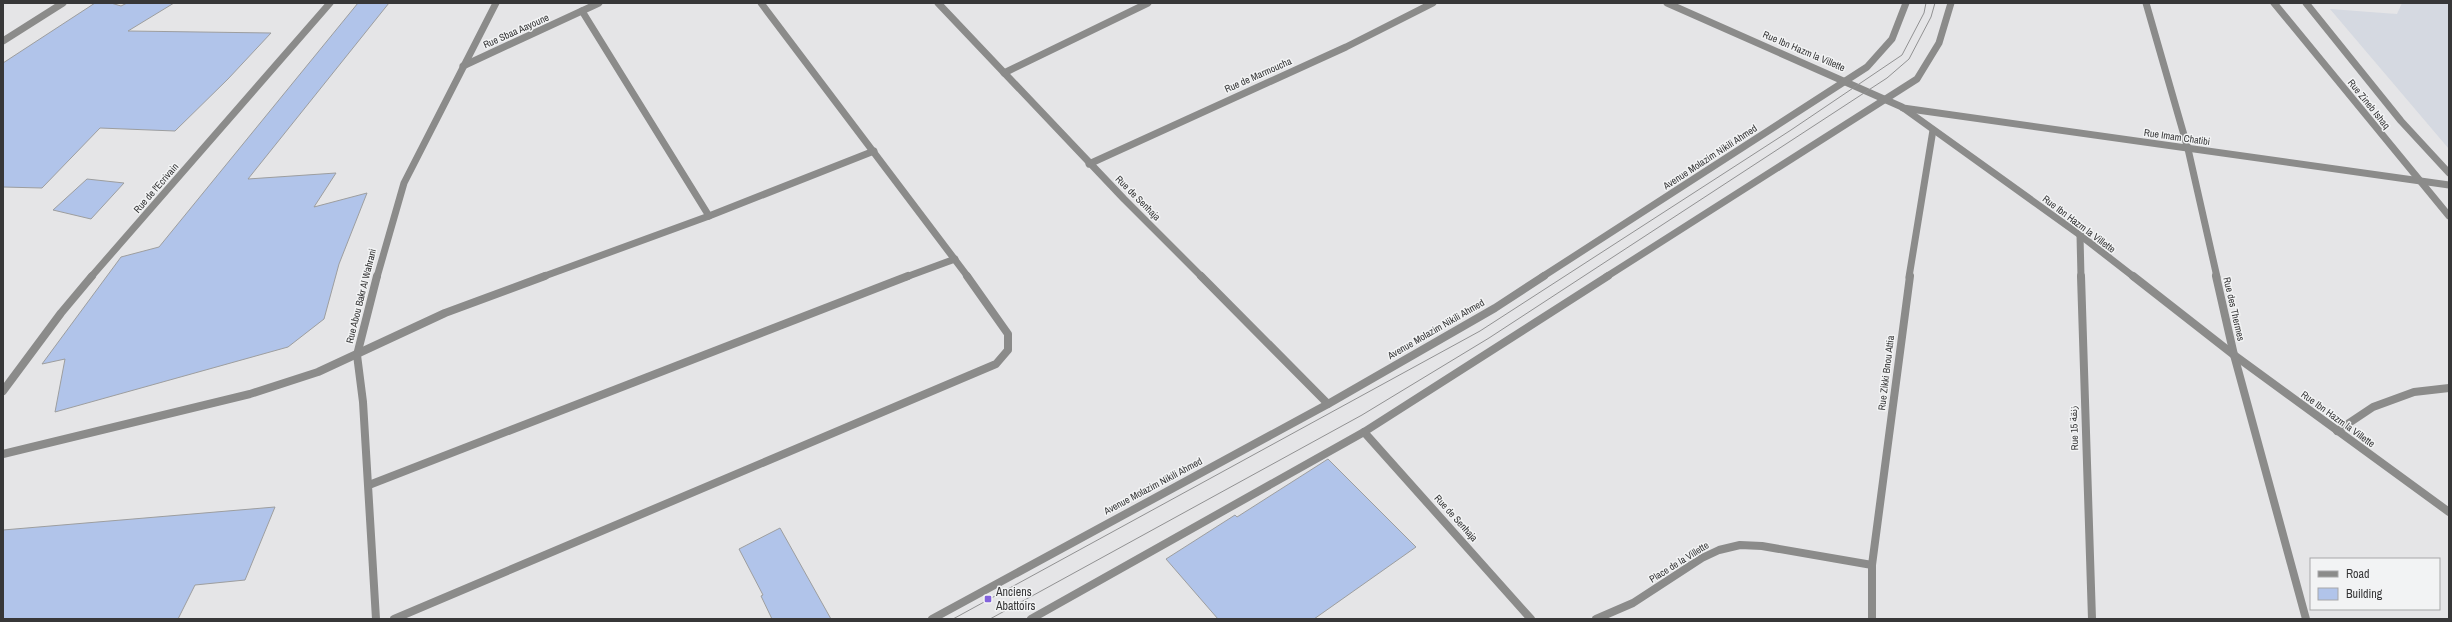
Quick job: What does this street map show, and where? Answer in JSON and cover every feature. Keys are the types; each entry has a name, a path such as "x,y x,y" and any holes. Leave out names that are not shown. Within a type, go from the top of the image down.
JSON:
{"street":[{"path":"3,41 62,3"},
{"name":"Rue de l'Ecrivain","path":"3,391 56,319 95,272 330,3"},
{"name":"Rue Abou Bakr Al Wahrani","path":"376,619 369,485 357,355 386,242 404,182 496,3"},
{"name":"Rue Sbaa Aayoune","path":"463,66 599,3"},
{"path":"394,619 996,364 1007,354 1010,346 1008,334 955,259 761,3"},
{"name":"Rue de Senhaja","path":"938,3 1090,164 1328,404"},
{"path":"1004,73 1148,3"},
{"name":"Rue de Marmoucha","path":"1090,164 1346,47 1433,3"},
{"name":"Rue Ibn Hazm la Villette","path":"1667,3 1846,80 1902,107 2080,235 2234,355 2449,512"},
{"name":"Avenue Molazim Nikili Ahmed","path":"932,619 1328,404 1495,308 1867,67 1884,51 1901,26 1906,3"},
{"path":"1030,619 1364,432 1917,78 1932,60 1941,42 1951,3"},
{"name":"Rue des Thermes","path":"2146,3 2188,149 2234,355 2306,619"},
{"name":"Rue Zineb Ishaq","path":"2274,3 2449,216"},
{"name":"Rue Zineb Ishaq","path":"2306,3 2401,121 2449,173"},
{"path":"582,12 709,216"},
{"name":"Rue Imam Chatibi","path":"1902,107 2188,149 2449,185"},
{"name":"Rue Zikki Bnou Attia","path":"1872,619 1872,565 1908,286 1933,130"},
{"path":"3,454 250,394 318,372 445,313 709,216 874,151"},
{"name":"Rue 15 زنقة","path":"2080,235 2089,577 2092,619"},
{"path":"369,485 840,302 955,259"},
{"path":"2337,431 2373,406 2414,392 2449,388"},
{"name":"Rue de Senhaja","path":"1364,432 1531,619"},
{"name":"Place de la Villette","path":"1596,619 1633,603 1702,558 1719,550 1740,545 1762,546 1872,565"}],"shaded area":[{"path":"2402,3 2449,3 2449,149 2330,9 2397,14"}],"building":[{"path":"95,3 111,3 121,6 127,3 174,3 128,31 271,33 228,79 175,131 100,128 42,188 3,187 3,63"},
{"path":"358,3 389,3 248,179 336,173 314,207 367,193 339,264 324,319 288,347 55,412 65,359 42,364 121,257 159,247"},
{"path":"87,179 124,183 91,219 53,210"},
{"path":"1328,459 1416,547 1314,619 1218,619 1166,559 1235,515 1237,517"},
{"path":"275,507 245,580 195,585 178,619 3,619 3,530"},
{"path":"780,528 831,619 772,619 761,596 763,595 739,549"}],"tram line":[{"path":"953,619 1480,331 1791,130 1902,55 1924,13 1926,3"},
{"path":"990,619 1362,415 1489,338 1887,78 1909,59 1931,17 1935,3"}],"place":[{"name":"Anciens Abattoirs","path":"988,599"}]}
